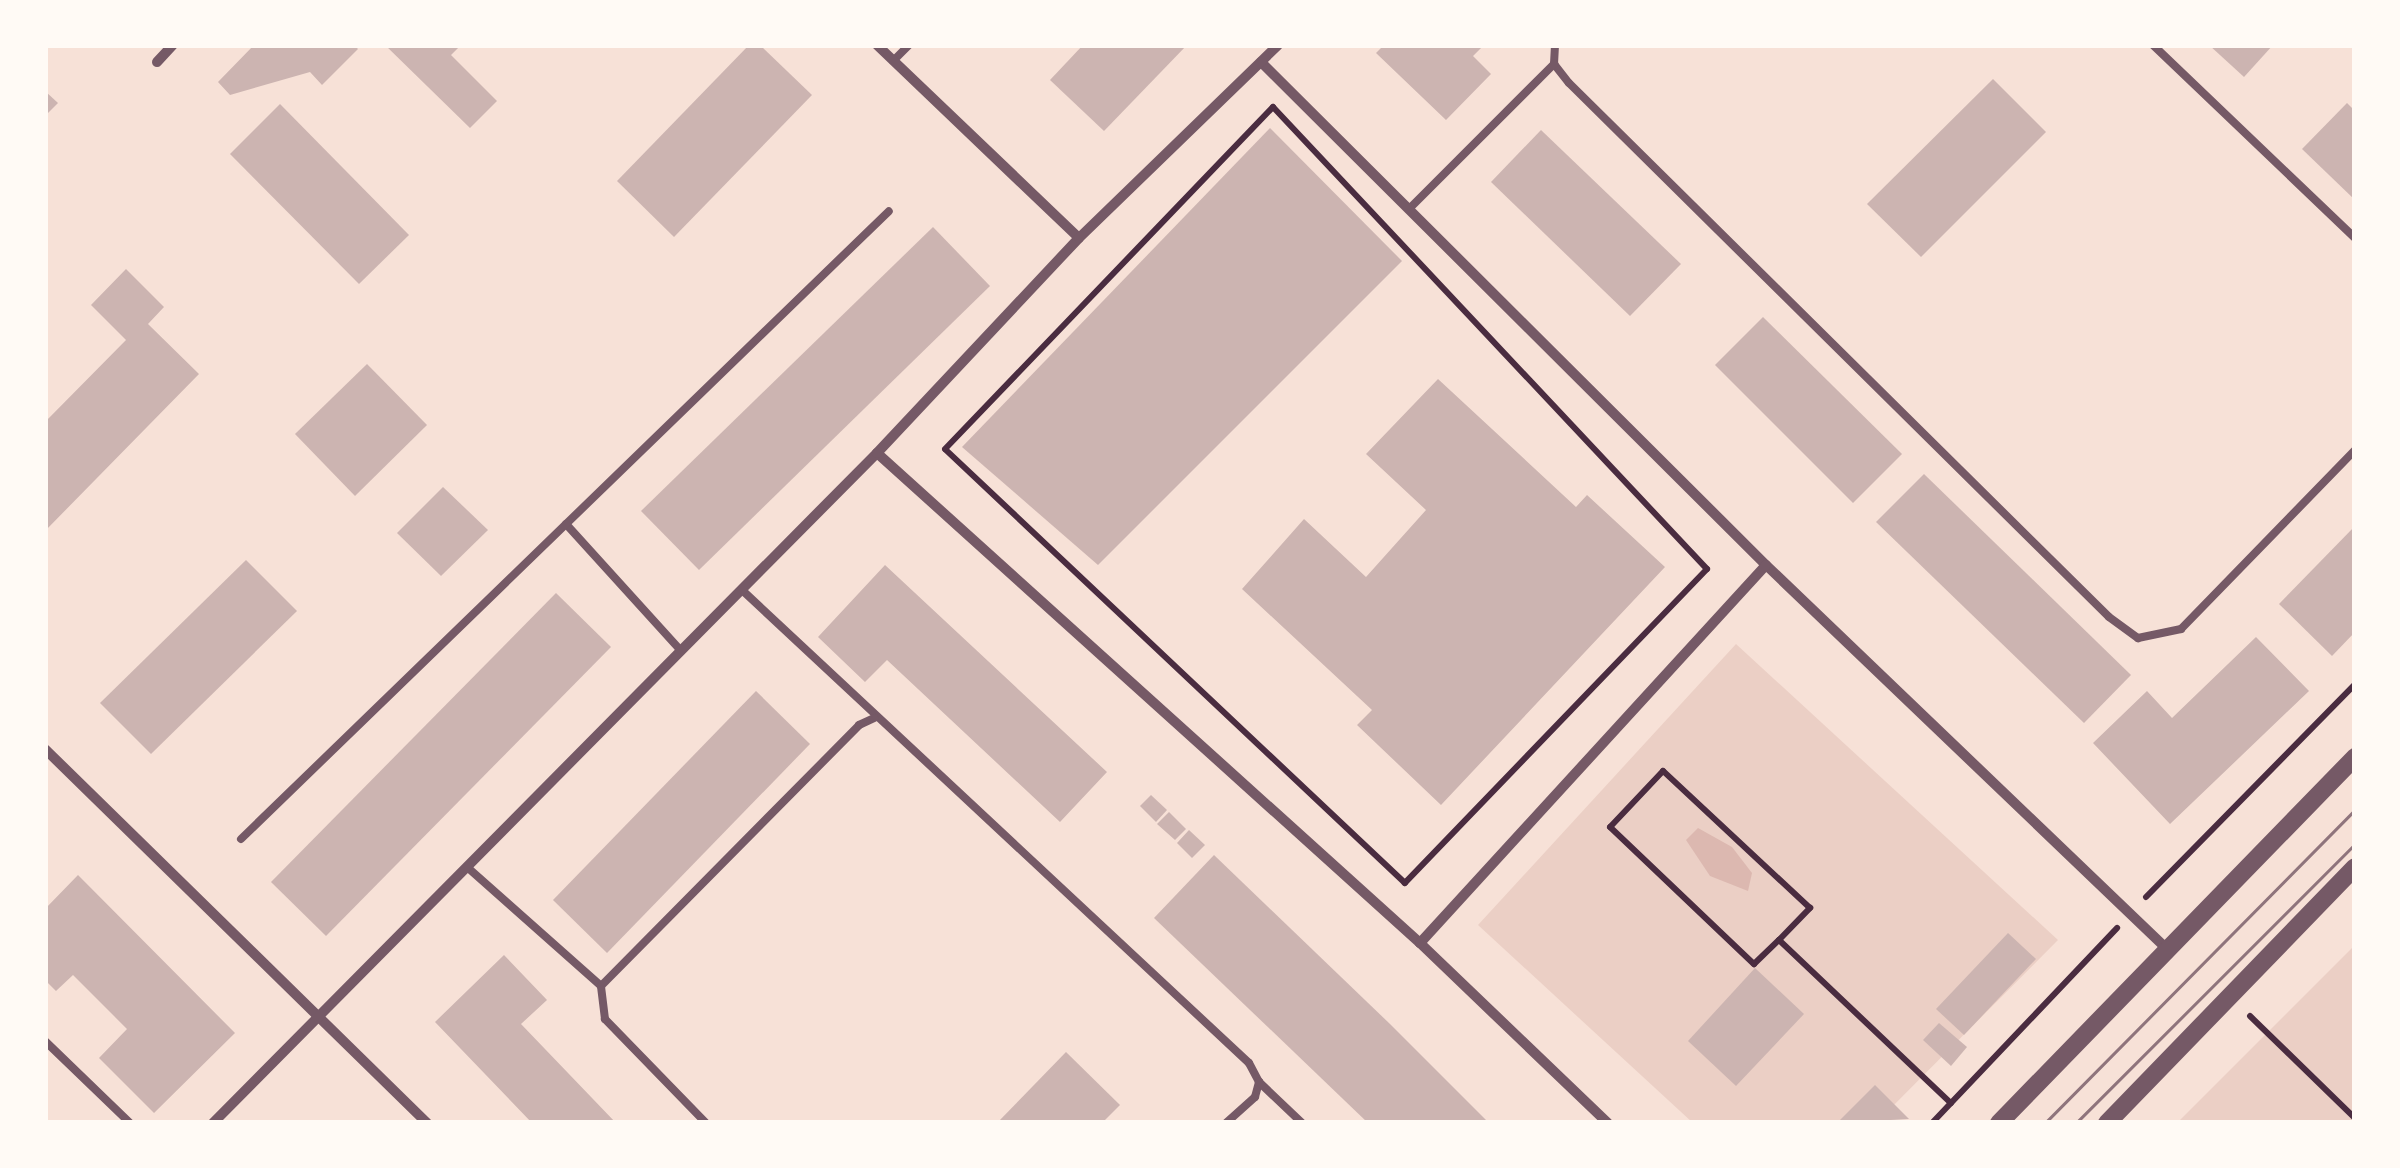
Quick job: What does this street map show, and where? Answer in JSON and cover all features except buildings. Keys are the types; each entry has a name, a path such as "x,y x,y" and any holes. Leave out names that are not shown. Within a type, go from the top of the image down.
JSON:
{"street":[{"path":"157,62 173,45"},
{"path":"877,45 1079,238"},
{"path":"213,1123 877,453 1079,238 1278,45"},
{"path":"1261,62 1766,565 2168,949"},
{"path":"877,453 1420,943 1608,1123"},
{"path":"1420,943 1766,565"},
{"path":"45,749 427,1123"},
{"path":"1999,1123 2355,757"},
{"path":"2107,1123 2355,867"}],"lane":[{"path":"893,61 909,45"},
{"path":"1410,208 1554,64 1555,45"},
{"path":"2153,45 2355,238"},
{"path":"1554,64 2109,617 2138,638 2181,629 2355,450"},
{"path":"241,838 889,211"},
{"path":"566,524 681,650"},
{"path":"742,590 874,718 895,729 1250,1064 1259,1082 1302,1123"},
{"path":"601,986 859,726 874,718"},
{"path":"467,867 601,986 605,1019 706,1123"},
{"path":"45,1041 130,1123"},
{"path":"1226,1123 1255,1096 1259,1082"}],"path":[{"path":"1273,107 1707,569 1447,843 1405,883 945,449 1273,107"},
{"path":"1932,1123 2355,684"},
{"path":"1663,771 1810,908 1779,940 1754,964 1610,827 1663,771"},
{"path":"1779,940 1951,1103"},
{"path":"2250,1016 2355,1118"}],"shaded area":[{"path":"1736,644 2058,940 1876,1123 1693,1123 1478,925"},
{"path":"1698,828 1732,847 1752,873 1748,891 1710,876 1686,840"},
{"path":"2355,945 2355,1123 2177,1123"}],"tram line":[{"path":"2045,1123 2355,810"},
{"path":"2076,1123 2355,844"}]}
